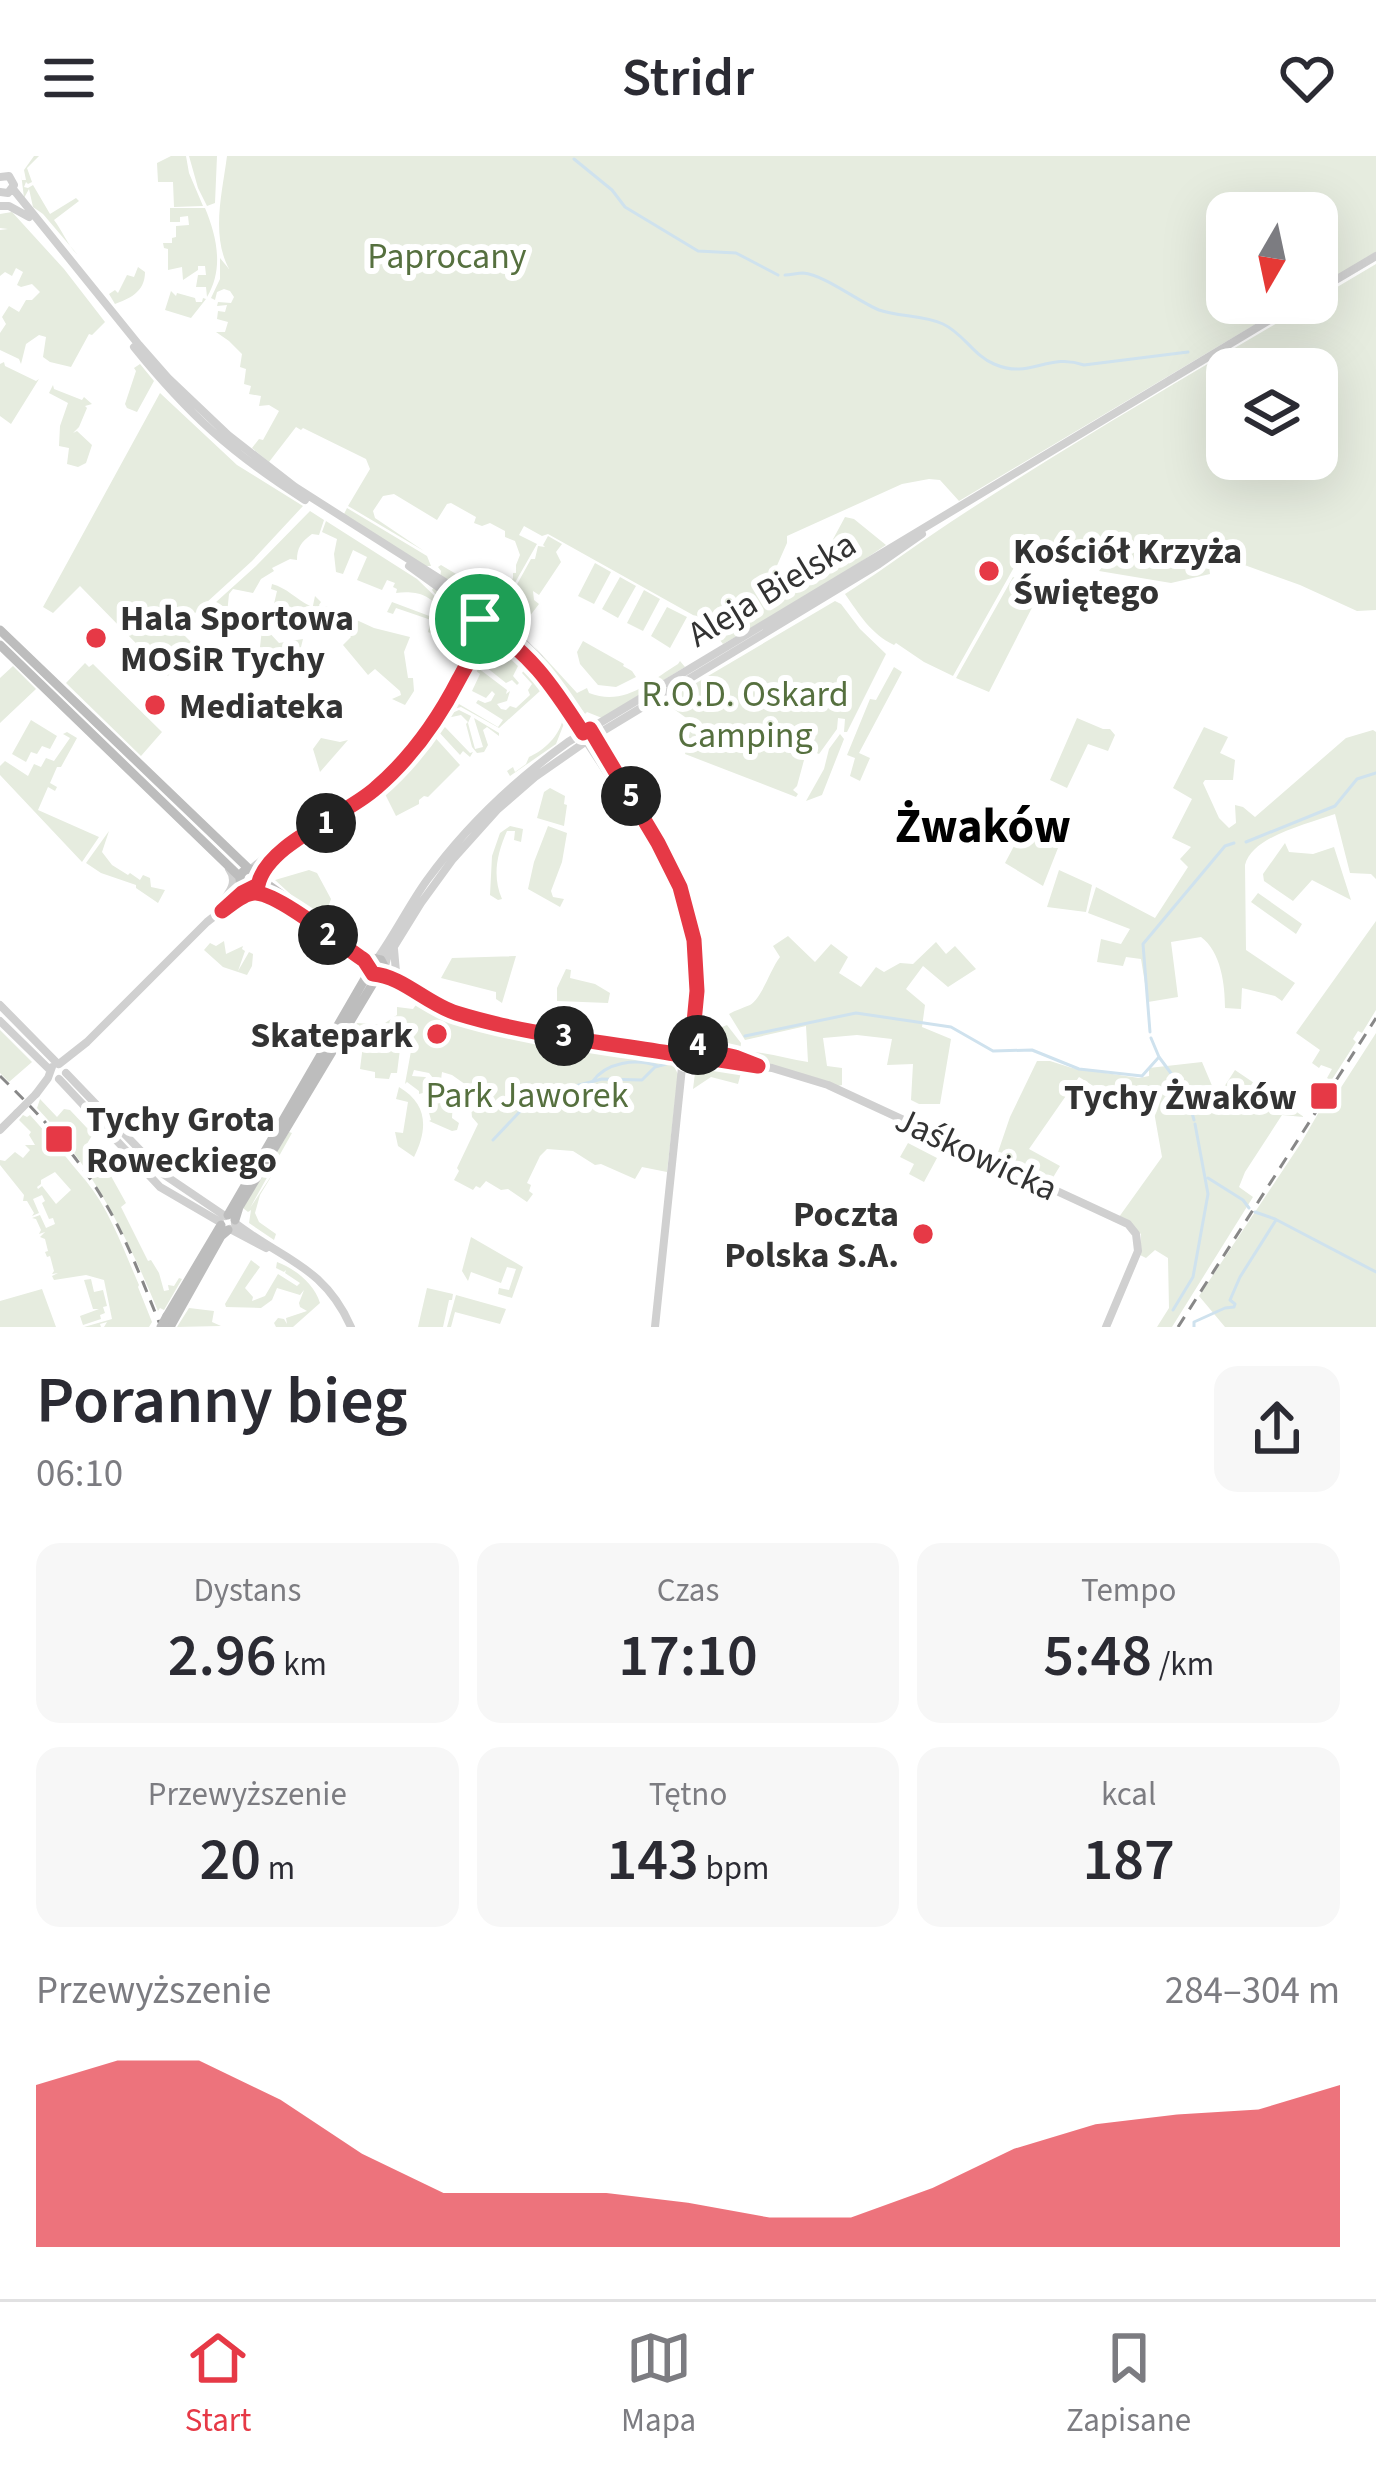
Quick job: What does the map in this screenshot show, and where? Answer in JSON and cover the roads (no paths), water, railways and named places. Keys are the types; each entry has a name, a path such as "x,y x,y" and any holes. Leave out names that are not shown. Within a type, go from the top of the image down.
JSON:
{"main road":[{"path":"0,630 41,677 250,878 377,968"},
{"path":"0,644 41,677"},
{"path":"355,952 365,988"},
{"name":"Aleja Bielska","path":"160,1327 169,1322 377,968"}],"street":[{"path":"1,175 12,179 4,195 8,206 29,217"},
{"path":"4,195 29,217 196,412 263,473 413,569 492,628 506,630"},
{"path":"4,195 184,399"},
{"path":"1338,279 1376,256"},
{"name":"Aleja Bielska","path":"377,968 425,882 470,825 536,766 1263,324"},
{"path":"196,412 295,487 470,597 506,630 588,734 651,840 687,926 693,989 658,1327"},
{"path":"463,607 470,597"},
{"path":"473,652 480,619"},
{"path":"228,857 250,864 272,856 384,781 422,740 485,631 492,628"},
{"path":"0,1130 272,856"},
{"path":"272,856 267,880 284,902"},
{"path":"220,910 234,882 228,857"},
{"path":"220,910 254,893 284,902"},
{"path":"355,952 390,946 402,982"},
{"name":"Jaśkowicka","path":"377,968 448,1011 688,1056 735,1057 802,1076 866,1100 1128,1225 1139,1247 1106,1327"},
{"path":"365,988 402,982"},
{"path":"1,1008 58,1060 72,1057"},
{"path":"0,1021 42,1066 41,1089"},
{"path":"688,1056 675,1057 665,1049 691,1033"},
{"path":"691,1033 700,1047 715,1056"},
{"path":"29,1050 92,1099"},
{"path":"45,1051 69,1090 164,1190 203,1207 224,1210 240,1200 241,1221 255,1239"},
{"path":"72,1057 71,1075 144,1154 203,1207 215,1227 212,1248"},
{"path":"41,1089 57,1084 69,1090"},
{"path":"136,1162 137,1153 144,1154"},
{"path":"164,1190 170,1179"},
{"path":"177,1198 178,1189 186,1190"},
{"path":"203,1207 311,1272 340,1304 351,1327"},
{"path":"212,1248 235,1235 255,1239"}],"waterway":[{"path":"574,159 625,207 698,251 736,253 778,275"},
{"path":"785,275 812,275 879,310 943,324 987,360 1007,368 1060,362 1084,365 1188,352"},
{"path":"1246,842 1335,806 1357,779 1376,773"},
{"path":"1150,1032 1143,944 1225,846 1234,843"},
{"path":"745,1036 856,1013 951,1027 993,1051 1032,1050 1079,1069 1142,1076 1159,1057"},
{"path":"1151,1038 1173,1076"},
{"path":"592,1082 605,1070 622,1064 658,1066"},
{"path":"493,1140 541,1095 602,1079 642,1080 655,1067 666,1064"},
{"path":"1175,1079 1188,1098 1194,1120"},
{"path":"1173,1310 1193,1277 1208,1194 1195,1124"},
{"path":"1208,1178 1249,1208"},
{"path":"1255,1212 1376,1272"},
{"path":"1194,1327 1194,1322 1234,1307 1230,1300 1240,1277 1276,1220"}],"railway":[{"path":"1178,1327 1376,1018"},
{"path":"0,1076 56,1134 92,1182 127,1245 161,1327"}],"place":[{"name":"Kościół Krzyża Świętego","path":"989,571"},
{"name":"Hala Sportowa MOSiR Tychy","path":"96,638"},
{"name":"Mediateka","path":"155,705"},
{"name":"Skatepark","path":"437,1034"},
{"name":"Tychy Żwaków","path":"1324,1096"},
{"name":"Tychy Grota Roweckiego","path":"59,1139"},
{"name":"Poczta Polska S.A.","path":"923,1234"}],"district":[{"name":"Żwaków","path":"983,825"}],"park label":[{"name":"Paprocany","path":"447,255"},
{"name":"R.O.D. Oskard Camping","path":"745,714"},
{"name":"Park Jaworek","path":"527,1094"}]}
